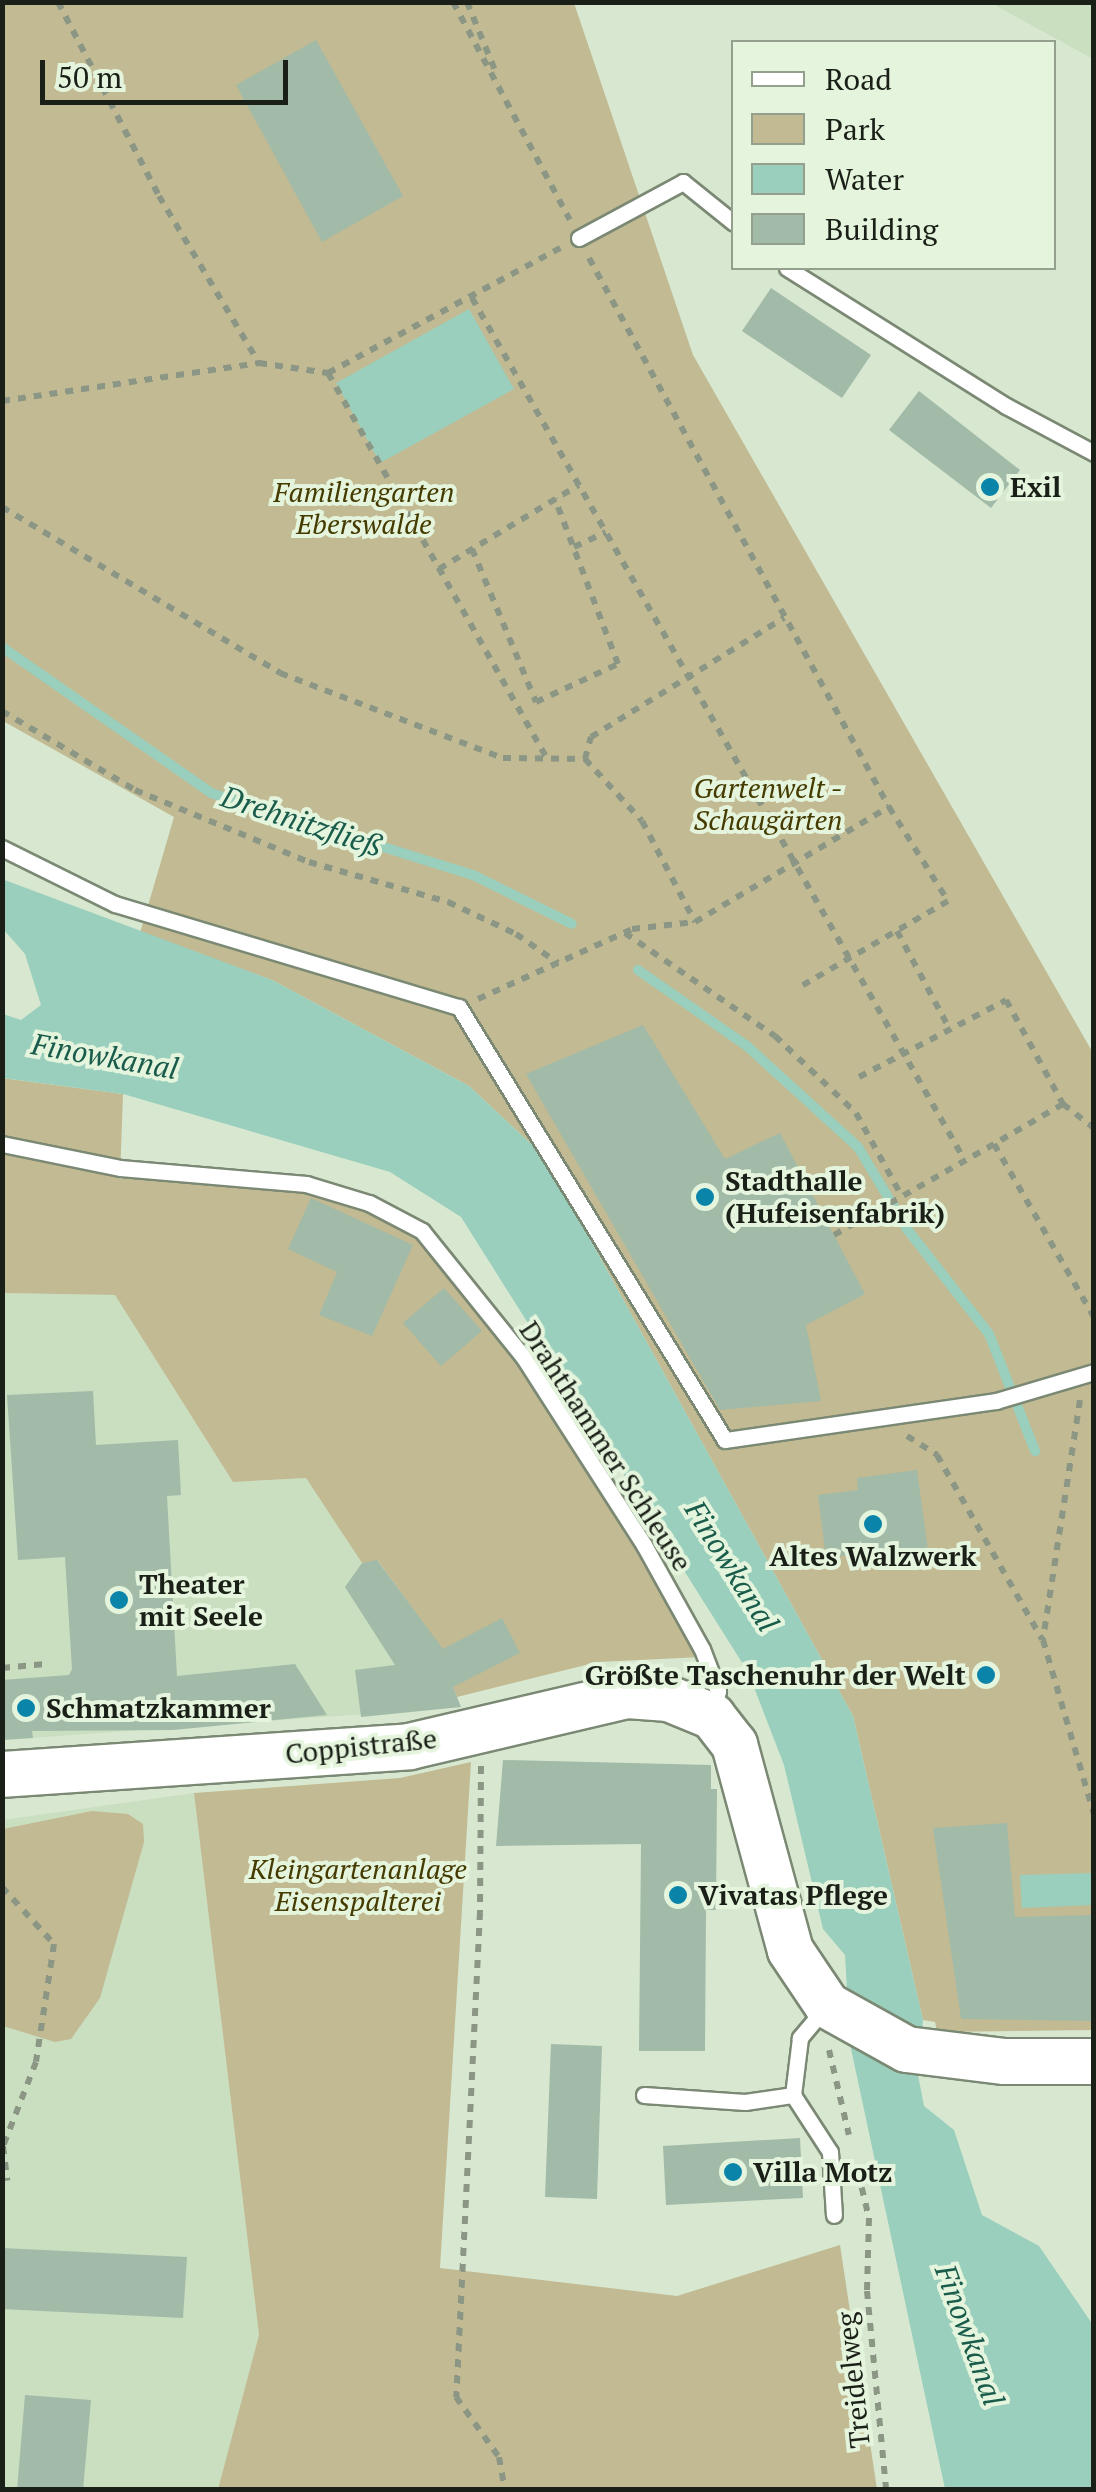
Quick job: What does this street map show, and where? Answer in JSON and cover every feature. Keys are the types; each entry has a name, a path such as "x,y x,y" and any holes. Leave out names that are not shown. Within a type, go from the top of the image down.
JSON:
{"main road":[{"name":"Coppistraße","path":"2,1774 351,1752 476,1730 627,1696 668,1698 712,1716"},
{"path":"712,1716 734,1744 749,1780 790,1950 827,2005 906,2050 1094,2061"}],"lane":[{"path":"578,238 683,182 731,222"},
{"path":"791,270 1006,406 1094,452"},
{"path":"2,848 114,904 459,1007 725,1440 996,1401 1088,1375"},
{"name":"Drahthammer Schleuse","path":"2,1144 120,1168 306,1184 369,1203 422,1231 524,1358 644,1545 702,1650 718,1690 712,1716"},
{"path":"827,2005 800,2038 793,2096 830,2152 834,2214"},
{"path":"644,2094 745,2102 793,2096"}],"path":[{"path":"58,2 159,196 259,364"},
{"path":"453,2 784,618 890,807 948,901 803,985"},
{"path":"467,2 511,108"},
{"path":"2,401 259,364 328,373 578,238"},
{"path":"472,298 964,1159"},
{"path":"328,373 547,758"},
{"path":"440,569 579,485"},
{"path":"472,549 536,702 618,664 555,499"},
{"path":"2,507 280,673 503,758 585,760 642,821 695,922"},
{"path":"574,548 606,532"},
{"path":"585,760 591,737 784,618"},
{"path":"2,711 134,790 309,862 448,902 516,934 558,963"},
{"path":"506,987 624,933 695,922 890,807"},
{"path":"896,931 950,1030"},
{"path":"624,933 775,1036 856,1113 900,1195"},
{"path":"859,1078 1006,1000 1062,1104 1094,1128"},
{"path":"834,1234 1062,1104"},
{"path":"994,1144 1094,1317"},
{"path":"1043,1640 1088,1375"},
{"path":"882,1420 936,1455 1043,1640 1094,1814"},
{"path":"2,1668 45,1664"},
{"path":"476,1730 480,1912 456,2397 499,2457 504,2490"},
{"path":"2,1887 54,1944 36,2062 3,2146 7,2181"},
{"name":"Treidelweg","path":"872,2266 867,2291 886,2490"}],"shaded area":[{"path":"991,3 1093,3 1093,59"},
{"path":"3,1293 115,1295 233,1482 306,1478 362,1563 377,1560 432,1635 461,1707 3,1740"},
{"path":"194,1793 259,2335 218,2489 3,2489 2,1820"}],"green space":[{"name":"Familiengarten Eberswalde","path":"2,3 574,3 693,355 1093,1053 1093,2030 937,2032 935,2022 923,2020 853,1716 544,1156 469,1086 272,980 140,933 174,817 3,721"},
{"path":"2,1078 123,1094 120,1179 285,1177 421,1222 618,1511 701,1657 598,1662 457,1697 432,1635 378,1561 362,1563 306,1478 233,1482 115,1295 3,1293"},
{"name":"Kleingartenanlage Eisenspalterei","path":"471,1762 440,2268 677,2296 840,2245 877,2489 218,2489 259,2335 194,1793 400,1778"},
{"path":"92,1811 128,1814 143,1824 144,1842 100,1998 71,2039 55,2042 3,2026 3,1829"}],"water":[{"path":"469,309 514,389 380,463 336,383"},
{"name":"Finowkanal","path":"2,879 272,980 469,1086 544,1156 853,1716 923,2020 918,2075 924,2106 954,2130 982,2215 1039,2246 1093,2325 1093,2489 945,2489 850,2044 845,1955 823,1929 784,1765 748,1672 461,1217 390,1172 123,1094 3,1078 3,1014 21,1020 41,1005 25,954 3,929"},
{"path":"1093,1873 1093,1905 1022,1908 1020,1875"}],"building":[{"path":"316,40 403,196 322,242 236,85"},
{"path":"771,288 871,355 842,398 742,331"},
{"path":"919,391 1020,470 991,508 889,430"},
{"name":"Stadthalle (Hufeisenfabrik)","path":"643,1025 725,1159 780,1133 865,1294 806,1325 821,1401 720,1410 526,1074"},
{"path":"311,1198 413,1245 372,1336 319,1315 337,1272 288,1249"},
{"path":"444,1288 482,1331 441,1366 403,1323"},
{"path":"93,1391 96,1445 178,1440 181,1495 167,1496 177,1676 295,1664 327,1715 173,1730 32,1731 33,1738 2,1740 2,1680 69,1675 72,1669 65,1557 18,1560 7,1395"},
{"name":"Altes Walzwerk","path":"917,1470 929,1557 867,1565 866,1553 826,1558 818,1495 858,1490 857,1478"},
{"path":"377,1560 443,1649 502,1618 520,1653 453,1687 461,1707 361,1717 355,1670 395,1665 345,1587 362,1563"},
{"name":"Vivatas Pflege","path":"503,1760 711,1765 711,1789 717,1789 716,1910 706,1910 705,2051 639,2051 641,1844 496,1846"},
{"path":"1007,1823 1015,1917 1094,1915 1094,2021 961,2019 933,1828"},
{"path":"551,2044 602,2046 597,2199 545,2197"},
{"name":"Villa Motz","path":"800,2138 803,2198 666,2205 663,2146"},
{"path":"2,2248 187,2257 183,2318 2,2309"},
{"path":"25,2395 91,2400 83,2490 17,2490"}],"waterway":[{"name":"Drehnitzfließ","path":"2,647 211,793 473,875 572,924"},
{"name":"Drehnitzfließ","path":"638,970 747,1046 858,1147 907,1229 989,1334 1035,1451"}],"place":[{"name":"Exil","path":"990,487"},
{"name":"Stadthalle (Hufeisenfabrik)","path":"705,1197"},
{"name":"Altes Walzwerk","path":"873,1524"},
{"name":"Theater mit Seele","path":"119,1600"},
{"name":"Größte Taschenuhr der Welt","path":"986,1675"},
{"name":"Schmatzkammer","path":"26,1708"},
{"name":"Vivatas Pflege","path":"678,1895"},
{"name":"Villa Motz","path":"733,2172"}],"park label":[{"name":"Gartenwelt - Schaugärten","path":"768,804"}]}
